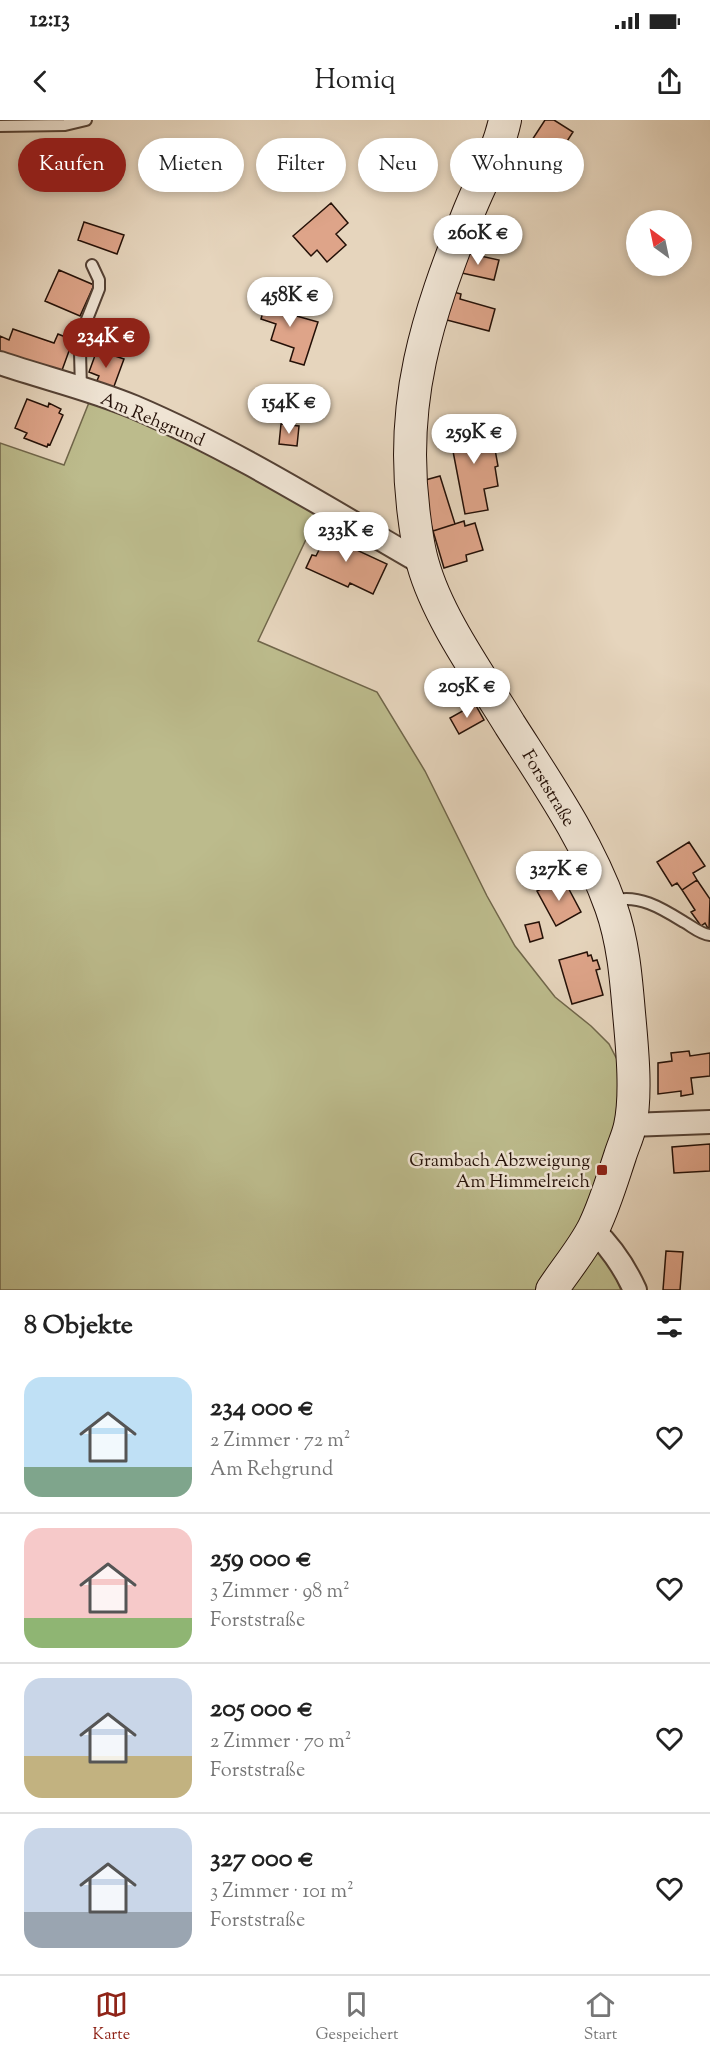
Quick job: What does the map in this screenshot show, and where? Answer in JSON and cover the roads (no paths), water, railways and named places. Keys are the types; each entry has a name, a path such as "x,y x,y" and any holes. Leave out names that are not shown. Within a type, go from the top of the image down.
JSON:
{"street":[{"name":"Forststraße","path":"505,120 497,147 446,268 420,354 414,388 410,450 414,515 423,563 430,584 452,628 575,830 590,859 609,902 626,976 632,1043 633,1101 630,1125 611,1185 593,1230 552,1290"},
{"name":"Am Rehgrund","path":"0,363 147,413 272,474 318,504 423,563"},
{"path":"630,1125 710,1122"},
{"path":"593,1230 609,1245 625,1268 635,1290"}],"lane":[{"path":"0,126 65,125 86,120"},
{"path":"81,390 81,344 84,327 99,289 99,280 92,265"},
{"path":"609,902 629,898 642,901 662,909 701,933 710,935"}],"place":[{"name":"Grambach Abzweigung Am Himmelreich","path":"602,1170"}]}
